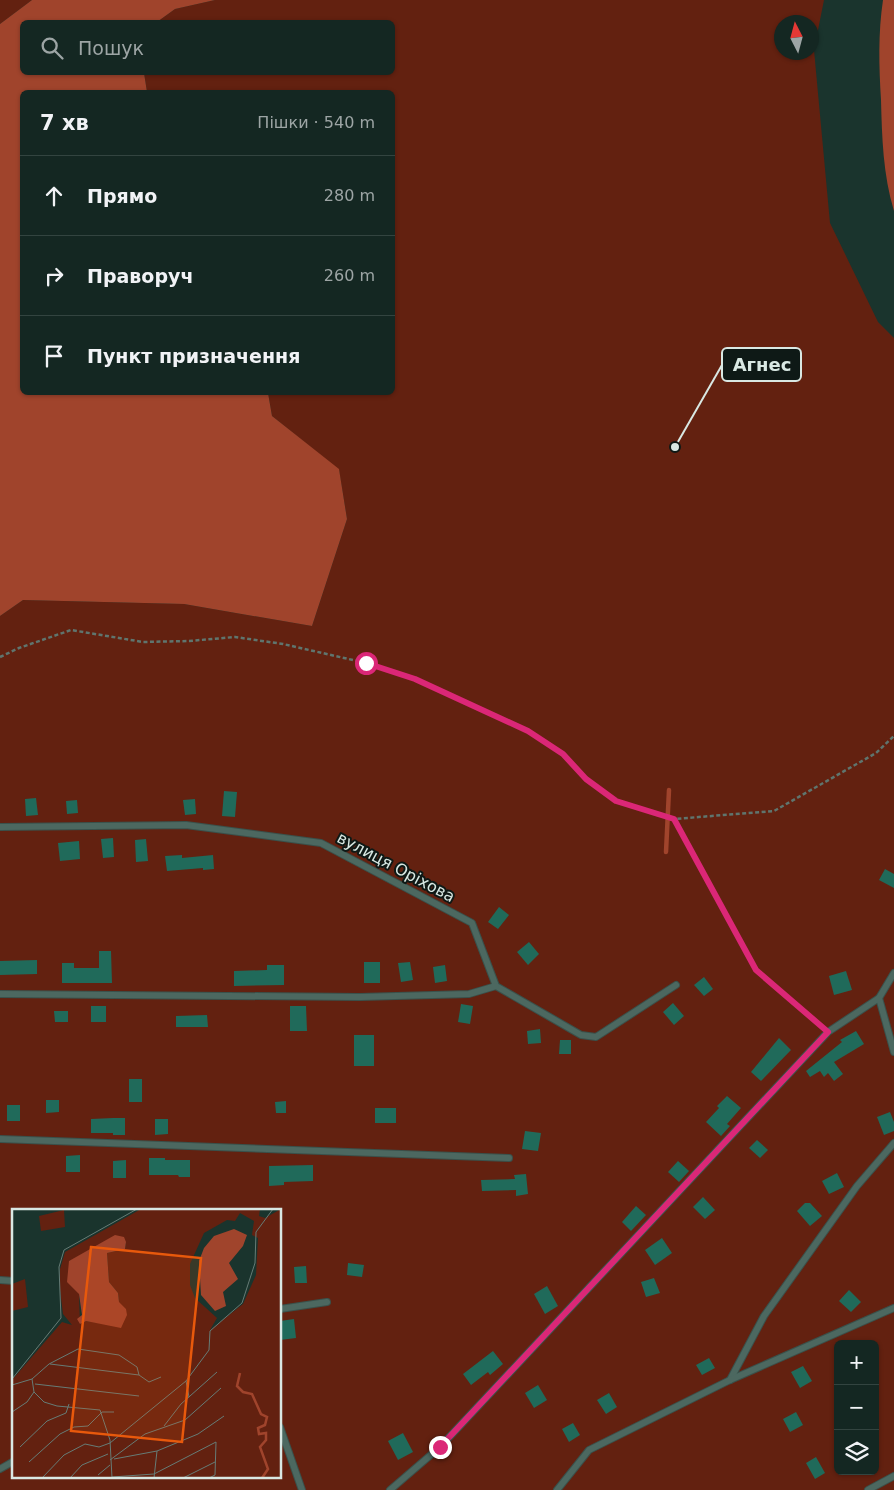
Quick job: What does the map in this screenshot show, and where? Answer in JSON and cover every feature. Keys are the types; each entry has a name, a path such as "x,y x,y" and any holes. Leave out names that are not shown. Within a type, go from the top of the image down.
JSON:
{"lane":[{"name":"вулиця Оріхова","path":"0,827 186,825 321,843 472,923 496,986"},
{"path":"390,1490 440,1447 828,1032 879,998 894,973"},
{"path":"0,994 360,997 469,994 496,986 582,1034 596,1037 676,985"},
{"path":"879,998 894,1052"},
{"path":"0,1139 509,1158"},
{"path":"730,1380 764,1316 857,1186 894,1142"},
{"path":"281,1308 328,1302"},
{"path":"557,1490 589,1450 730,1380 894,1308"},
{"path":"281,1430 302,1490"},
{"path":"0,1469 12,1462"},
{"path":"868,1490 894,1476"}],"path":[{"path":"0,657 19,648 71,630 143,642 235,637 283,644 366,663 415,679 528,731 563,754 586,779 616,801 674,819 774,811 876,753 894,736"},
{"path":"674,819 756,970 828,1032"}],"shaded area":[{"path":"0,0 32,0 0,24"},
{"path":"32,0 215,0 175,9 160,20 20,20 20,75 144,75 147,90 20,90 20,395 268,395 272,416 339,469 347,519 312,626 184,604 23,600 0,616 0,24"},
{"path":"215,0 824,0 819,25 819,15 774,15 774,60 815,60 830,223 878,322 894,338 894,1490 0,1490 0,616 23,600 184,604 312,626 347,519 339,470 272,416 268,395 395,395 395,90 147,90 144,75 395,75 395,20 160,20 175,9"},
{"path":"883,0 894,0 894,211 885,170 882,128 879,50"}],"building":[{"path":"224,791 237,792 235,817 222,816"},
{"path":"36,798 38,815 26,816 25,799"},
{"path":"195,799 196,814 185,815 183,800"},
{"path":"77,800 78,813 67,814 66,801"},
{"path":"113,838 114,857 103,858 101,839"},
{"path":"146,839 148,861 136,862 135,840"},
{"path":"79,841 80,859 60,861 58,843"},
{"path":"182,855 182,858 213,855 214,869 167,871 165,856"},
{"path":"885,869 894,874 894,888 879,880"},
{"path":"499,907 509,915 498,929 488,922"},
{"path":"529,942 539,954 528,965 517,952"},
{"path":"99,951 111,951 112,983 62,983 62,963 74,963 74,968 99,968"},
{"path":"37,960 37,974 0,975 0,961"},
{"path":"364,962 380,962 380,983 364,983"},
{"path":"410,962 413,980 401,982 398,963"},
{"path":"267,965 284,965 284,985 234,986 234,971 267,970"},
{"path":"445,965 447,981 435,983 433,967"},
{"path":"846,971 852,990 834,995 829,976"},
{"path":"704,977 713,989 704,996 694,985"},
{"path":"673,1003 684,1016 674,1025 663,1012"},
{"path":"461,1004 473,1006 470,1024 458,1022"},
{"path":"91,1006 106,1006 106,1022 91,1022"},
{"path":"290,1006 306,1006 307,1031 290,1031"},
{"path":"54,1011 68,1011 68,1022 55,1022"},
{"path":"207,1015 208,1027 176,1027 176,1016"},
{"path":"540,1029 541,1043 528,1044 527,1031"},
{"path":"856,1031 864,1044 834,1062 843,1074 834,1081 828,1073 824,1077 820,1071 810,1077 806,1071 842,1042 840,1040"},
{"path":"354,1035 374,1035 374,1066 354,1066"},
{"path":"779,1038 791,1050 761,1081 751,1072"},
{"path":"560,1040 571,1040 571,1054 559,1054"},
{"path":"129,1079 142,1079 142,1102 129,1102"},
{"path":"727,1096 741,1108 727,1124 730,1126 721,1136 706,1122"},
{"path":"46,1100 59,1100 59,1112 46,1113"},
{"path":"286,1101 286,1113 276,1113 275,1102"},
{"path":"7,1105 20,1105 20,1121 7,1121"},
{"path":"375,1108 396,1108 396,1123 375,1123"},
{"path":"890,1112 894,1122 894,1131 884,1135 877,1117"},
{"path":"125,1118 125,1135 91,1133 91,1119"},
{"path":"155,1119 168,1119 168,1134 155,1135"},
{"path":"525,1131 541,1133 538,1151 522,1149"},
{"path":"757,1140 768,1150 760,1158 749,1148"},
{"path":"80,1155 80,1172 66,1172 66,1156"},
{"path":"149,1158 190,1160 190,1177 149,1175"},
{"path":"126,1160 126,1178 113,1178 113,1161"},
{"path":"678,1161 689,1171 679,1182 668,1172"},
{"path":"313,1165 313,1181 284,1182 284,1185 269,1186 269,1166"},
{"path":"837,1173 844,1187 829,1194 822,1181"},
{"path":"526,1174 528,1194 516,1196 516,1190 482,1191 481,1180 515,1179 514,1175"},
{"path":"703,1197 715,1210 705,1219 693,1207"},
{"path":"805,1203 810,1203 822,1216 810,1226 797,1211"},
{"path":"636,1206 646,1215 631,1231 622,1222"},
{"path":"662,1238 672,1253 655,1265 645,1250"},
{"path":"348,1263 364,1265 362,1277 347,1275"},
{"path":"306,1266 307,1283 295,1283 294,1267"},
{"path":"654,1278 660,1293 646,1297 641,1282"},
{"path":"547,1286 558,1306 545,1314 534,1294"},
{"path":"849,1290 861,1302 851,1312 839,1301"},
{"path":"294,1319 296,1338 281,1340 281,1321"},
{"path":"493,1351 503,1364 490,1375 488,1372 471,1385 463,1374"},
{"path":"709,1358 715,1368 702,1375 696,1365"},
{"path":"803,1366 812,1381 800,1388 791,1372"},
{"path":"538,1385 547,1400 534,1408 525,1393"},
{"path":"609,1393 617,1407 606,1414 597,1400"},
{"path":"796,1412 803,1425 790,1432 783,1419"},
{"path":"573,1423 580,1435 569,1442 562,1429"},
{"path":"403,1433 413,1452 398,1460 388,1441"},
{"path":"816,1457 825,1473 815,1479 806,1463"}],"waterway":[{"path":"666,852 669,790"}],"place":[{"name":"Агнес","path":"675,447"}],"route":[{"path":"366,663 415,679 528,731 563,754 586,779 616,801 674,819 756,970 828,1032 440,1447"}]}
